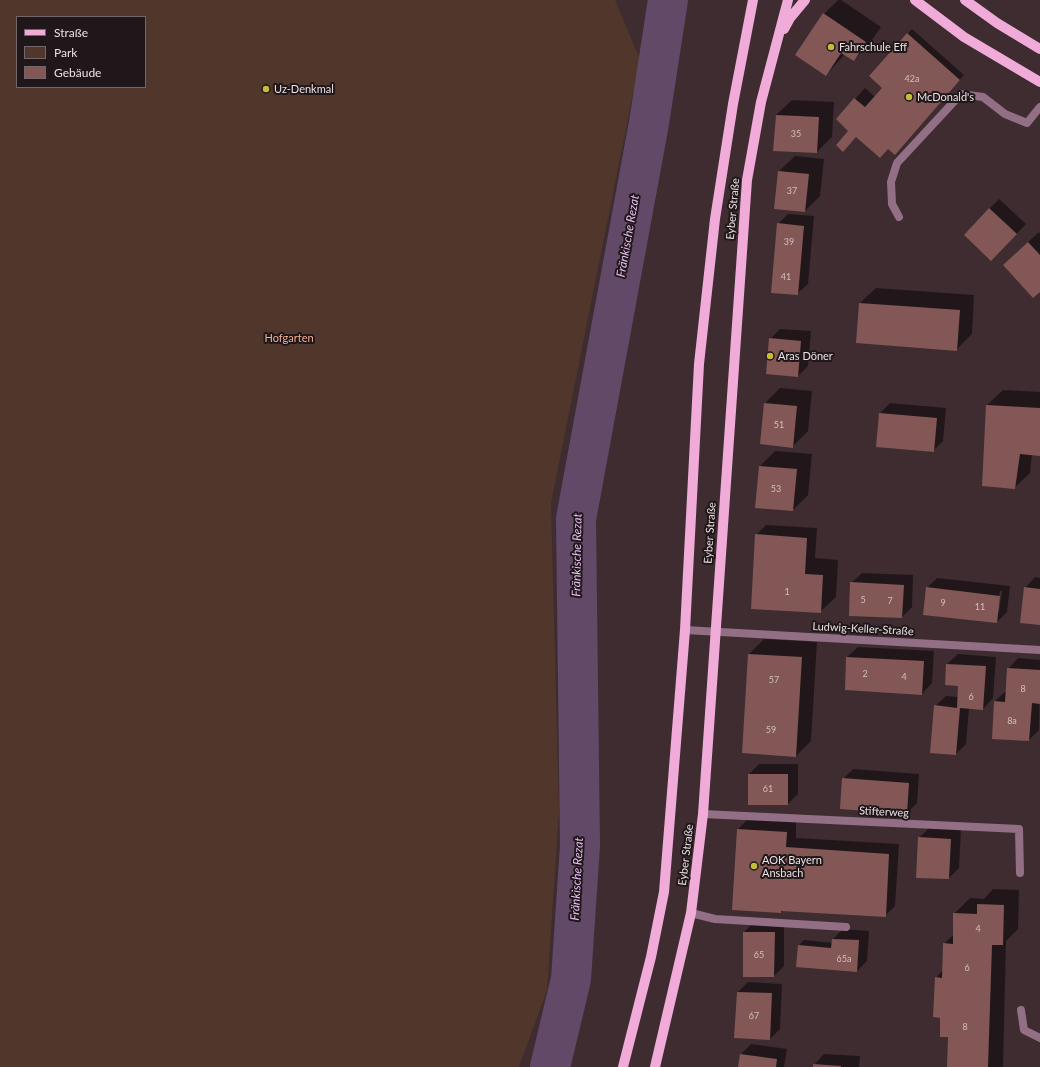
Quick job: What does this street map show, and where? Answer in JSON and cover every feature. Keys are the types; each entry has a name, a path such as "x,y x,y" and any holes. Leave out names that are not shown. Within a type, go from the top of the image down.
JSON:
{"main road":[{"name":"Eyber Straße","path":"623,1067 651,957 664,892 685,630 699,364 713,234 733,104 753,0"},
{"name":"Eyber Straße","path":"655,1067 691,913 703,814 747,180 761,102 788,0"},
{"path":"776,43 790,18 805,0"},
{"path":"915,0 964,38 1040,82"},
{"path":"966,0 997,23 1040,49"}],"street":[{"path":"899,217 892,204 891,189 891,182 897,162 961,94 983,97 1005,114 1027,123 1040,107"},
{"name":"Ludwig-Keller-Straße","path":"685,630 1040,650"},
{"name":"Stifterweg","path":"703,814 1019,829 1020,873"},
{"path":"691,913 715,919 846,927"},
{"path":"1021,1010 1024,1030 1040,1038"}],"green space":[{"name":"Hofgarten","path":"0,0 615,0 640,59 551,503 559,812 547,990 519,1067 0,1067"}],"building":[{"name":"Fahrschule Eff","path":"823,13 866,42 854,61 841,53 826,76 795,55"},
{"name":"McDonald's","path":"907,33 960,80 895,155 888,149 880,158 856,137 843,152 836,145 848,131 836,119 854,98 865,107 882,88 869,76"},
{"path":"776,115 819,117 817,153 773,151"},
{"path":"778,171 809,174 805,212 774,209"},
{"path":"989,208 1017,234 991,261 964,235"},
{"path":"777,223 804,226 798,295 771,293"},
{"path":"1028,242 1040,255 1040,292 1033,298 1003,265"},
{"path":"859,303 960,310 957,351 856,343"},
{"path":"769,338 801,341 798,377 766,374"},
{"path":"764,403 797,406 793,448 760,444"},
{"path":"986,405 1040,408 1040,456 1020,454 1015,489 982,486"},
{"path":"879,413 937,418 934,452 876,447"},
{"path":"759,466 797,469 793,511 755,508"},
{"path":"755,534 807,538 805,574 823,575 821,613 751,609"},
{"path":"850,582 904,585 902,618 849,616"},
{"path":"926,587 1000,596 997,623 923,615"},
{"path":"1024,587 1040,589 1040,625 1020,623"},
{"path":"748,654 802,657 796,757 742,753"},
{"path":"846,657 924,661 922,695 845,690"},
{"path":"946,664 986,666 983,710 960,708 956,755 930,753 934,705 957,708 958,686 945,685"},
{"path":"1007,668 1040,670 1040,704 1032,703 1029,741 992,739 994,701 1005,702"},
{"path":"748,774 788,774 788,805 748,805"},
{"path":"842,778 909,783 907,814 840,809"},
{"path":"737,829 787,832 786,847 889,854 886,917 781,911 781,913 732,910"},
{"path":"918,837 951,839 949,879 916,878"},
{"path":"977,904 1004,905 1003,945 992,945 988,1067 947,1067 948,1037 940,1037 940,1018 933,1017 935,977 942,978 943,943 953,944 953,913 977,914"},
{"path":"743,932 775,932 774,977 743,977"},
{"path":"832,939 859,940 857,972 796,967 798,945 831,948"},
{"path":"737,992 772,993 770,1040 734,1038"},
{"path":"740,1054 777,1059 776,1067 738,1067"},
{"path":"813,1064 841,1066 841,1067 813,1067"}],"waterway":[{"name":"Fränkische Rezat","path":"550,1067 571,979 580,846 576,519 649,123 668,0"}],"place":[{"name":"Fahrschule Eff","path":"831,47"},
{"name":"Uz-Denkmal","path":"266,89"},
{"name":"McDonald's","path":"909,97"},
{"name":"Aras Döner","path":"770,356"},
{"name":"AOK Bayern Ansbach","path":"754,866"}]}
